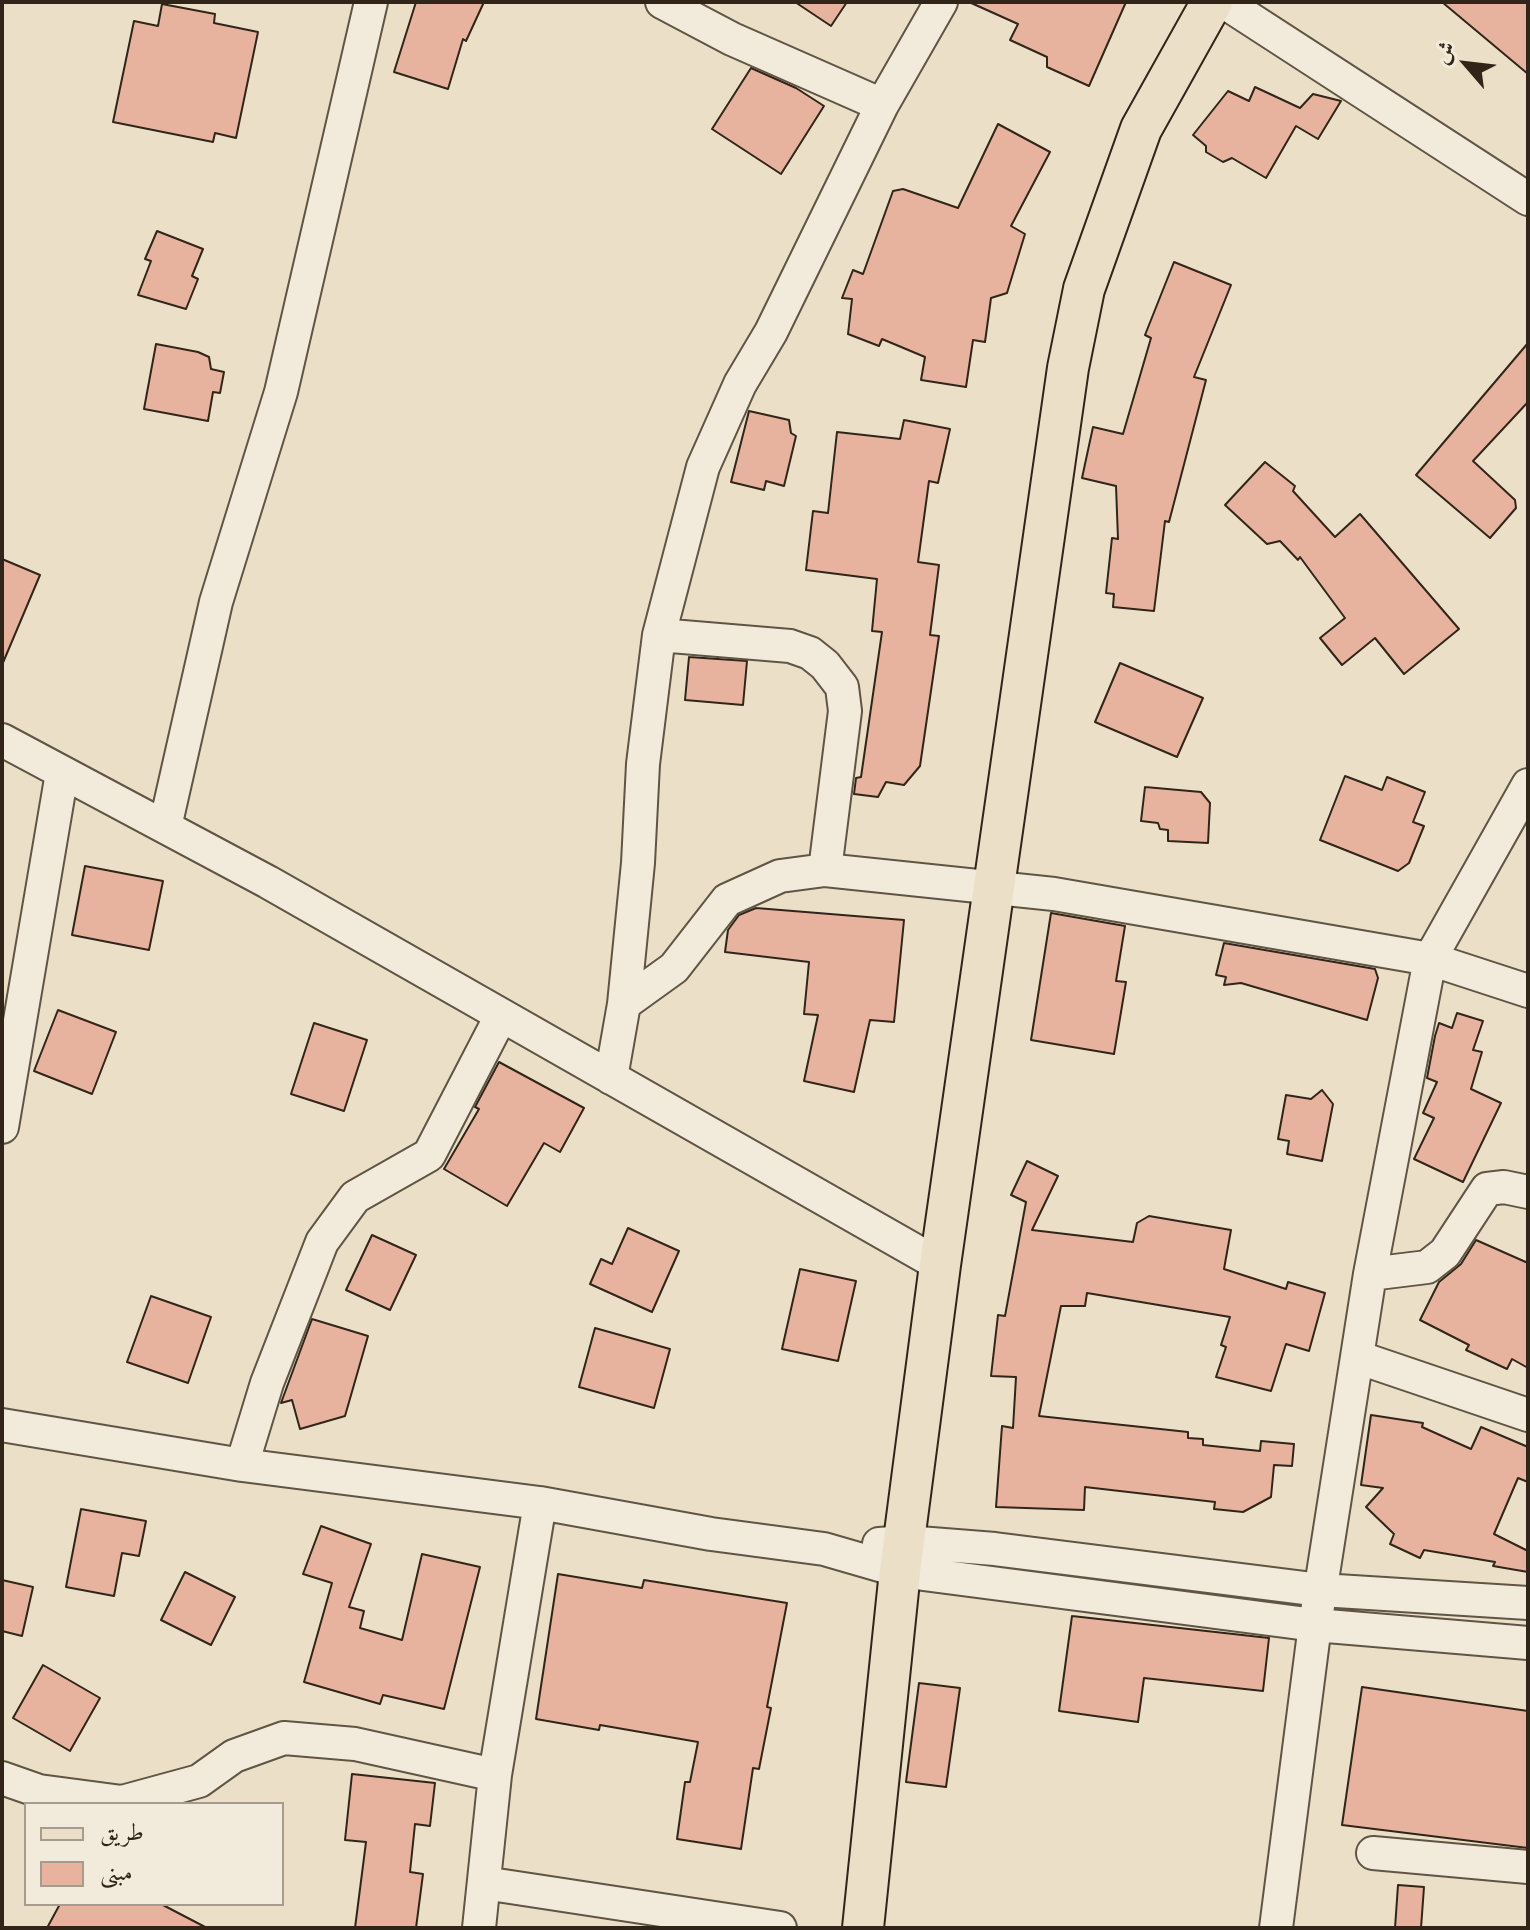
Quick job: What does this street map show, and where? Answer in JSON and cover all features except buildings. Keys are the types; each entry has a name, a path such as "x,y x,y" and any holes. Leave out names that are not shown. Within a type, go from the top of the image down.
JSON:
{"main road":[{"path":"863,1928 903,1556 940,1265 1068,368 1084,289 1141,129 1212,2"}],"street":[{"path":"165,827 216,602 281,392 371,2"},
{"path":"662,2 732,39 882,105"},
{"path":"611,1078 624,1004 638,863 643,764 659,635 703,467 720,425 771,332 882,105 941,2"},
{"path":"1224,2 1528,199"},
{"path":"659,635 790,646 817,659 842,687 845,711 825,870"},
{"path":"2,740 165,827 940,1265"},
{"path":"2,1127 62,773"},
{"path":"1276,1928 1315,1625 1370,1274 1430,959 1528,785"},
{"path":"624,1004 674,968 727,900 780,876 825,870 995,886 1430,959 1528,991"},
{"path":"242,1465 267,1383 322,1242 355,1197 429,1155 501,1016"},
{"path":"1370,1274 1427,1267 1445,1253 1487,1189 1504,1187 1528,1192"},
{"path":"1357,1357 1528,1415"},
{"path":"2,1425 242,1465 540,1503 711,1534 903,1556 1315,1625 1528,1643"},
{"path":"479,1928 495,1775 540,1503"},
{"path":"903,1556 995,1549 1321,1590 1528,1603"},
{"path":"2,1778 39,1791 122,1802 199,1781 234,1756 284,1738 355,1744 495,1775"},
{"path":"1373,1853 1528,1867"},
{"path":"484,1883 780,1928"}]}
